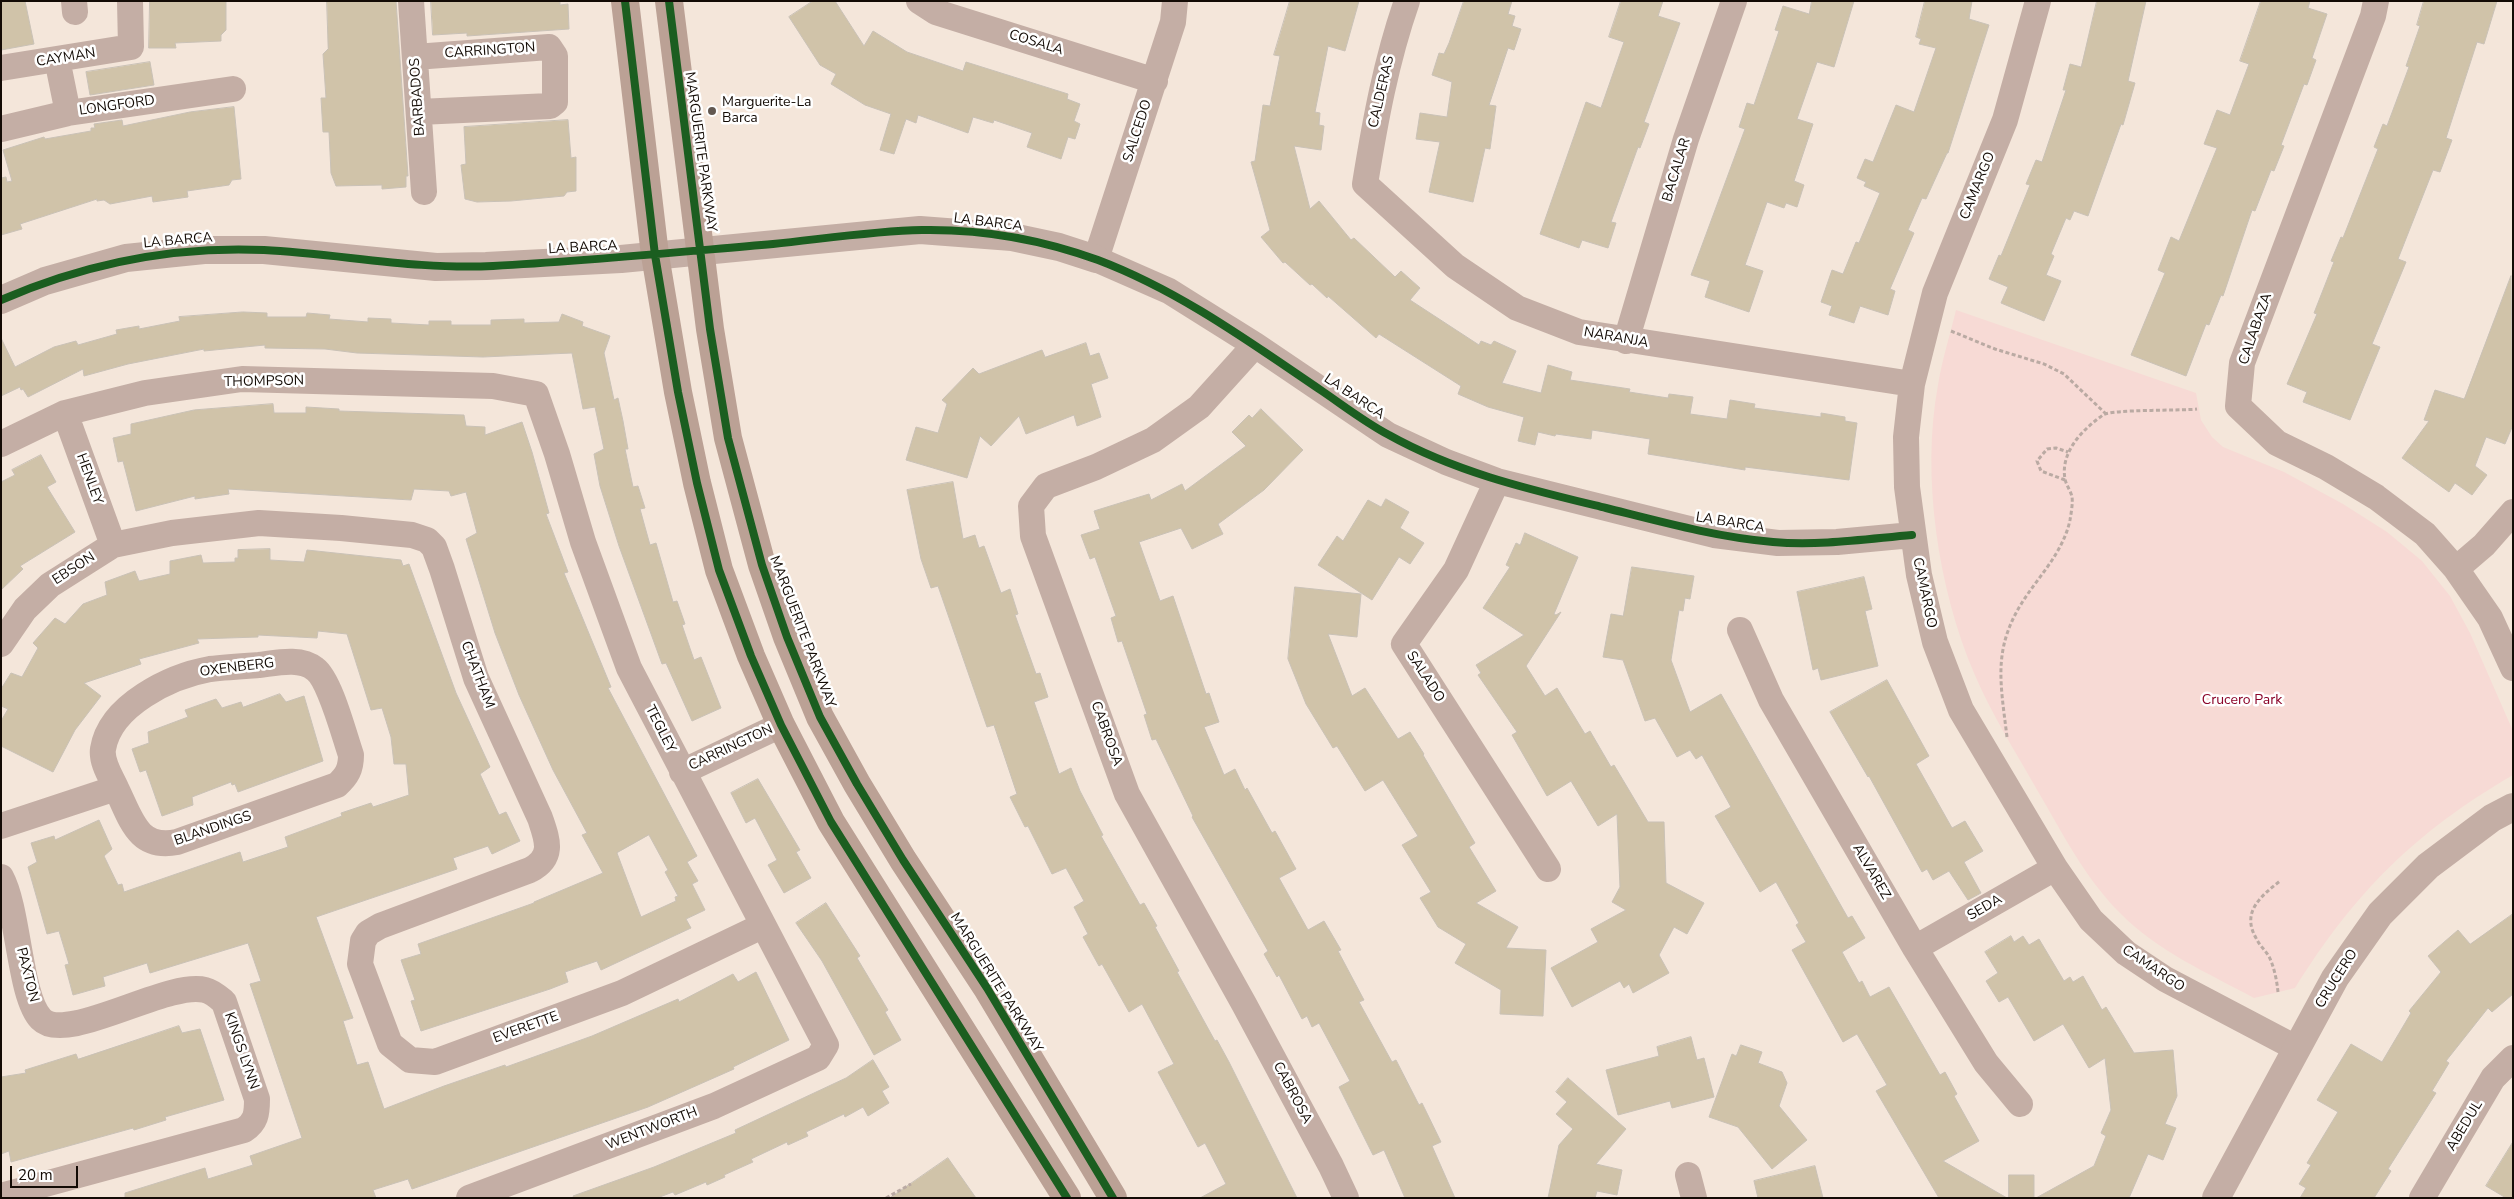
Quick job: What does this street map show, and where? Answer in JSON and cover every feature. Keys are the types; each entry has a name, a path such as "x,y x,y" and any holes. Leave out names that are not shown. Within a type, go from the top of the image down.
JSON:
{"main road":[{"path":"626,1 655,255 678,392 697,483 719,570 751,656 781,725 831,822 1067,1198"},
{"name":"MARGUERITE PARKWAY","path":"668,1 710,329 728,438 762,565 787,637 820,717 857,784 903,860 987,988 1113,1198"}],"street":[{"name":"CAYMAN","path":"1,68 131,47 130,1"},
{"name":"BARBADOS","path":"411,1 424,192"},
{"name":"COSALA","path":"919,1 936,12 1154,81"},
{"name":"SALCEDO","path":"1096,259 1173,22 1175,1"},
{"name":"CALDERAS","path":"1365,184 1376,112 1395,35 1407,1"},
{"name":"BACALAR","path":"1626,341 1686,139 1734,1"},
{"name":"CAMARGO","path":"2038,1 2004,120 1935,293 1912,384 1906,437 1907,487 1912,535 1919,575 1935,642 1961,710 2055,868 2091,920 2126,953 2180,988 2296,1048"},
{"name":"CALABAZA","path":"2376,1 2370,26 2242,363 2238,406 2277,443 2326,467 2376,497 2425,534 2456,569 2490,618 2513,668"},
{"name":"CARRINGTON","path":"415,57 549,47 555,56 555,102 550,106 419,112"},
{"path":"57,59 68,113"},
{"name":"LONGFORD","path":"1,129 68,113 233,89"},
{"name":"NARANJA","path":"1365,184 1455,266 1517,308 1579,332 1626,341 1912,384"},
{"name":"LA BARCA","path":"1,300 45,280 126,258 204,250 264,250 436,267 504,266 655,255 920,230 1012,237 1059,247 1096,259 1169,291 1388,435 1446,462 1497,481 1714,536 1778,543 1837,542 1912,535"},
{"name":"CABROSA","path":"1255,346 1199,407 1153,440 1096,467 1046,486 1031,506 1034,536 1127,794 1244,1004 1331,1166 1346,1198"},
{"name":"THOMPSON","path":"1,444 65,413 145,393 242,379 493,386 536,394"},
{"name":"TEGLEY","path":"536,394 557,454 582,542 629,668 762,926 826,1045"},
{"name":"HENLEY","path":"65,413 113,545"},
{"name":"SALADO","path":"1497,481 1456,570 1404,644 1548,869"},
{"path":"2456,569 2484,545 2513,512"},
{"name":"CHATHAM","path":"172,533 259,523 412,535 427,540 434,547 476,678 540,818 547,838 547,853 541,864 530,870 380,926 368,933 362,941"},
{"name":"EBSON","path":"1,644 25,609 50,585 113,545 172,533"},
{"name":"ALVAREZ","path":"1740,630 1771,700 1915,948 1986,1063 2020,1104"},
{"name":"OXENBERG","path":"116,788 102,757 103,747 115,722 130,706 148,692 184,676 210,670 288,662 312,666 326,682 351,755 351,767 346,777 337,785"},
{"name":"CARRINGTON","path":"682,772 781,725"},
{"name":"BLANDINGS","path":"116,788 141,836 151,842 163,845 337,785"},
{"path":"1,826 116,788"},
{"name":"CRUCERO","path":"2216,1198 2335,978 2380,914 2428,866 2492,818 2513,807"},
{"name":"SEDA","path":"1915,948 2055,868"},
{"name":"PAXTON","path":"1,877 18,938 30,998 41,1019 50,1024 77,1023 180,990"},
{"name":"EVERETTE","path":"362,941 360,964 390,1044 410,1060 434,1062 622,993 762,926"},
{"name":"KINGS LYNN","path":"1,1196 230,1136 254,1123 257,1112 257,1099 224,1002 216,995 205,990 180,990"},
{"name":"WENTWORTH","path":"469,1198 714,1106 818,1058 826,1045"},
{"name":"ABEDUL","path":"2422,1198 2493,1078 2513,1058"}],"path":[{"path":"1951,331 1996,349 2044,364 2064,374 2106,413"},
{"path":"2007,737 2000,657 2013,618 2063,541 2070,520 2072,497 2065,480 2068,452 2087,428 2106,413 2198,408"},
{"path":"2065,480 2041,471 2037,460 2047,449 2056,448 2068,452"},
{"path":"2278,992 2271,961 2256,940 2251,927 2250,912 2256,903 2280,881"},
{"path":"886,1198 911,1184"}],"green space":[{"name":"Crucero Park","path":"1956,310 2196,393 2201,420 2212,437 2223,447 2284,472 2343,504 2387,532 2422,561 2450,596 2470,633 2513,731 2513,775 2446,819 2390,867 2341,922 2295,988 2254,998 2167,950 2134,927 2107,899 2084,869 1988,703 1961,640 1951,605 1942,569 1932,494 1931,456 1933,420 1940,376"}],"building":[{"path":"1,1 25,1 34,44 1,50"},
{"path":"150,1 226,1 226,30 221,35 221,41 175,43 176,48 149,48"},
{"path":"327,1 396,1 408,176 406,176 406,187 382,189 382,185 336,186 331,173 329,132 323,132 321,98 326,98 323,54 328,49"},
{"path":"431,1 560,1 560,5 568,4 569,29 467,36 467,33 433,35"},
{"path":"813,1 835,1 864,46 873,31 907,52 963,71 966,62 1068,94 1067,99 1080,104 1074,121 1080,124 1075,139 1068,137 1061,159 1027,147 1032,133 994,120 993,123 973,117 968,133 918,115 916,123 906,119 894,154 880,150 891,114 865,105 831,84 836,74 820,65 789,17"},
{"path":"1290,1 1359,1 1345,51 1328,46 1315,112 1320,113 1319,125 1324,126 1321,150 1294,146 1310,209 1319,201 1351,240 1354,238 1395,277 1401,271 1420,288 1410,300 1479,345 1481,341 1491,345 1494,341 1516,351 1502,383 1541,393 1548,365 1572,372 1570,380 1630,389 1629,392 1668,398 1669,394 1693,397 1690,414 1727,419 1730,400 1755,404 1754,408 1821,417 1821,413 1845,417 1845,421 1857,423 1849,480 1745,467 1745,470 1648,454 1650,439 1592,430 1591,439 1556,434 1555,436 1538,432 1535,445 1518,441 1524,417 1488,407 1458,394 1461,386 1379,334 1376,338 1328,296 1327,298 1285,262 1283,263 1261,237 1270,230 1251,162 1255,161 1263,105 1270,106 1280,56 1274,55"},
{"path":"1464,1 1512,1 1508,14 1515,16 1512,26 1521,29 1514,50 1508,48 1489,105 1496,106 1490,149 1485,148 1473,202 1429,192 1440,142 1416,139 1420,113 1447,117 1452,82 1432,75 1439,53 1444,54 1449,43"},
{"path":"1621,1 1663,1 1658,16 1680,23 1644,122 1649,124 1640,148 1638,147 1611,222 1616,223 1608,248 1582,240 1579,248 1540,234 1586,102 1601,108 1624,42 1609,37"},
{"path":"1812,1 1854,1 1834,67 1817,62 1797,119 1813,124 1794,181 1804,185 1797,207 1786,203 1784,208 1767,202 1745,265 1763,271 1749,312 1705,297 1710,281 1691,275 1745,129 1739,127 1747,103 1754,105 1779,31 1775,30 1783,6 1809,14"},
{"path":"1925,1 1972,1 1969,19 1989,25 1948,153 1926,199 1922,198 1908,230 1914,233 1890,289 1895,291 1888,315 1860,306 1854,323 1829,315 1832,306 1821,302 1832,270 1843,274 1856,242 1859,243 1880,193 1864,186 1866,182 1857,178 1865,159 1873,162 1896,105 1914,112 1936,48 1919,44 1921,39 1916,37"},
{"path":"2097,1 2146,1 2128,81 2135,83 2123,125 2121,124 2088,216 2074,211 2070,220 2066,218 2051,254 2054,256 2046,275 2061,281 2044,321 2001,303 2008,287 1989,279 1999,255 2001,256 2030,185 2026,184 2036,160 2042,162 2066,90 2063,90 2070,64 2081,67"},
{"path":"2261,1 2310,1 2308,8 2327,14 2312,58 2316,60 2307,85 2304,84 2281,145 2284,146 2274,171 2271,170 2255,211 2252,210 2223,296 2221,295 2209,325 2206,324 2186,376 2131,355 2165,273 2158,270 2171,237 2179,241 2217,148 2204,144 2217,110 2230,115 2249,64 2240,61"},
{"path":"2424,1 2497,1 2484,44 2477,42 2446,138 2452,140 2440,172 2433,170 2398,259 2406,262 2372,344 2380,347 2350,420 2303,402 2307,392 2287,384 2317,314 2314,313 2334,262 2331,261 2341,237 2343,238 2378,149 2374,147 2383,124 2387,126 2409,67 2406,66 2420,26 2417,25"},
{"path":"150,62 154,85 90,95 86,72"},
{"path":"234,107 241,179 232,180 229,185 187,191 188,197 153,202 152,196 110,204 104,200 97,201 97,199 20,224 22,229 1,235 1,178 6,177 7,182 12,181 3,150 44,137 45,139 91,131 91,128 95,128 94,124 122,120 123,126 190,112"},
{"path":"568,120 571,158 576,157 576,191 567,192 564,196 511,201 477,202 465,199 461,165 466,164 464,127"},
{"path":"2511,276 2513,425 2505,444 2486,437 2475,466 2487,475 2472,495 2455,483 2449,492 2402,458 2429,421 2424,420 2435,390 2464,399"},
{"path":"243,312 267,313 267,317 306,317 307,313 330,315 329,319 368,322 368,318 391,319 391,323 429,325 429,321 451,321 451,325 491,325 491,320 524,319 524,323 559,322 562,314 583,322 582,326 610,336 604,353 614,400 618,398 623,421 628,449 625,449 633,487 638,486 645,508 640,509 650,545 656,543 673,602 677,601 685,624 682,625 694,660 701,657 721,708 692,721 666,663 662,664 619,546 600,486 594,454 604,449 595,407 583,409 572,353 483,357 265,348 265,345 204,351 204,349 128,364 84,376 83,369 28,397 20,387 1,396 1,338 15,367 54,347 76,341 78,345 117,334 116,330 139,326 139,329 180,321 179,317"},
{"path":"1086,343 1090,356 1099,353 1108,378 1091,384 1101,417 1077,426 1074,415 1026,434 1019,416 991,446 980,436 967,478 906,460 916,427 938,433 947,404 942,400 973,368 979,374 1042,350 1045,357"},
{"path":"273,404 274,413 306,413 306,407 339,409 339,411 464,415 466,426 485,427 485,435 522,422 549,513 546,514 568,572 564,573 611,687 608,688 697,856 687,862 698,881 692,884 705,910 686,919 691,928 601,970 597,961 565,972 568,982 421,1031 411,1001 415,1000 401,960 421,954 418,944 534,903 603,873 582,835 587,833 553,770 519,695 495,633 466,539 477,533 466,492 451,496 449,491 414,489 411,500 228,489 229,494 195,499 195,496 136,511 123,461 118,462 113,438 131,434 131,424 194,410","holes":["649,835 668,870 665,872 678,896 675,897 676,901 641,917 617,853"]},
{"path":"1261,409 1303,450 1264,490 1218,524 1223,534 1192,549 1181,528 1139,542 1160,601 1173,596 1206,694 1209,693 1219,722 1204,727 1224,775 1235,769 1245,790 1247,788 1272,833 1275,831 1296,869 1279,878 1308,930 1324,921 1341,950 1338,951 1364,1000 1359,1002 1392,1062 1396,1060 1419,1105 1422,1103 1441,1142 1432,1146 1455,1198 1405,1198 1384,1150 1373,1155 1339,1087 1350,1081 1319,1023 1312,1027 1307,1016 1302,1019 1279,975 1277,977 1264,954 1268,951 1192,817 1156,739 1152,740 1144,715 1147,714 1122,641 1118,642 1111,618 1116,616 1095,557 1090,559 1081,535 1100,529 1094,511 1149,494 1151,500 1182,484 1185,491 1246,446 1232,432 1249,415 1252,418"},
{"path":"41,455 56,482 47,487 75,532 20,566 23,569 1,590 1,482 15,475 12,470"},
{"path":"953,482 963,539 975,535 979,548 984,546 1001,593 1010,589 1018,614 1015,615 1036,674 1040,673 1048,697 1034,702 1059,774 1071,768 1080,791 1103,835 1101,836 1140,905 1144,903 1157,926 1155,927 1179,971 1177,972 1215,1041 1217,1040 1229,1062 1297,1198 1200,1198 1226,1184 1205,1143 1198,1147 1158,1072 1174,1064 1142,1004 1129,1012 1102,964 1099,966 1083,937 1088,934 1074,907 1084,901 1066,868 1052,874 1028,826 1025,827 1010,797 1017,794 994,725 987,727 938,586 931,588 921,559 907,490"},
{"path":"1386,499 1409,512 1400,528 1424,543 1410,564 1399,557 1372,600 1318,565 1337,536 1343,541 1368,500 1381,507"},
{"path":"1525,533 1578,557 1554,614 1556,615 1561,612 1526,666 1545,696 1557,688 1585,734 1590,731 1611,767 1614,765 1648,822 1664,822 1666,883 1704,903 1687,934 1674,927 1659,955 1669,973 1633,993 1629,984 1624,988 1620,981 1572,1007 1551,968 1598,942 1591,929 1626,910 1612,902 1620,887 1617,814 1598,826 1571,781 1547,796 1512,735 1517,732 1478,675 1481,673 1476,665 1524,635 1483,608 1510,567 1506,565 1516,543 1520,545"},
{"path":"270,549 270,560 304,562 307,550 401,560 403,566 409,564 456,693 490,767 480,774 499,815 506,812 520,841 492,854 488,846 453,858 457,869 316,917 353,1018 343,1021 357,1065 368,1062 384,1109 444,1086 505,1065 506,1067 592,1036 678,999 679,1002 733,974 738,982 756,972 789,1040 733,1067 734,1069 648,1107 412,1189 408,1179 373,1190 376,1198 125,1198 125,1193 205,1168 208,1179 253,1165 250,1156 302,1138 250,984 261,981 248,943 150,973 147,963 103,977 105,986 73,995 65,965 69,964 59,931 47,934 28,867 37,862 31,843 54,836 55,840 99,820 112,849 104,856 118,885 122,884 124,892 240,852 243,862 288,847 285,837 342,816 341,813 371,803 373,807 409,795 406,764 394,764 391,737 382,708 371,710 347,634 318,631 317,638 258,635 258,637 197,639 199,643 139,659 141,664 84,683 101,696 75,730 53,772 1,746 1,721 8,709 1,706 1,689 11,673 22,677 38,648 33,643 55,618 65,624 83,604 107,595 105,582 135,571 139,581 170,574 170,561 201,555 203,563 235,562 235,558 238,558 238,550"},
{"path":"1632,567 1694,576 1690,599 1685,598 1683,611 1679,610 1671,660 1690,712 1721,694 1848,918 1852,916 1865,938 1842,952 1859,983 1862,981 1870,997 1889,987 1940,1075 1945,1072 1957,1094 1954,1096 1979,1141 1943,1161 2007,1198 1939,1198 1876,1091 1887,1085 1857,1034 1843,1042 1792,950 1806,942 1796,925 1799,923 1776,882 1760,892 1715,816 1731,807 1702,755 1696,759 1690,750 1677,757 1655,718 1645,721 1623,660 1603,657 1611,614 1623,616"},
{"path":"1864,577 1872,609 1865,611 1878,666 1821,680 1818,668 1813,670 1797,592"},
{"path":"1295,587 1361,594 1357,637 1328,634 1352,696 1365,688 1398,739 1410,732 1424,754 1475,843 1469,847 1496,891 1476,903 1518,927 1506,948 1546,950 1543,1016 1500,1014 1501,990 1455,963 1466,944 1438,927 1420,898 1431,892 1402,845 1418,836 1383,780 1365,791 1337,746 1333,748 1306,704 1288,659"},
{"path":"1887,680 1929,756 1916,764 1952,828 1965,821 1983,851 1964,862 1981,893 1968,900 1949,871 1933,880 1927,869 1922,872 1869,776 1830,712"},
{"path":"280,694 286,702 304,696 323,761 238,792 235,784 232,785 231,782 192,797 193,805 162,816 146,770 140,772 132,749 149,743 148,732 188,717 185,710 216,699 222,708 241,702 243,707"},
{"path":"758,779 800,850 796,852 811,878 784,893 768,865 777,860 755,818 746,823 731,793"},
{"path":"826,903 860,956 857,958 888,1010 885,1012 901,1040 874,1055 822,961 796,923"},
{"path":"2513,914 2513,994 2492,1012 2488,1008 2446,1061 2449,1063 2432,1091 2436,1093 2388,1169 2391,1171 2374,1198 2300,1198 2306,1188 2299,1184 2311,1165 2307,1163 2338,1112 2317,1100 2351,1044 2382,1062 2411,1013 2409,1011 2441,972 2428,956 2458,930 2470,944"},
{"path":"2011,936 2014,942 2023,936 2029,945 2039,939 2064,981 2070,977 2073,982 2083,976 2102,1010 2106,1007 2134,1053 2173,1050 2177,1096 2165,1124 2176,1128 2163,1160 2148,1154 2129,1198 2036,1198 2094,1166 2106,1136 2101,1133 2111,1110 2105,1058 2089,1068 2063,1024 2034,1041 2008,997 1999,1002 1986,981 1998,973 1985,952"},
{"path":"179,1026 182,1033 200,1029 224,1100 165,1117 166,1120 134,1130 133,1128 11,1162 9,1151 1,1154 1,1077 26,1073 25,1070 76,1054 78,1059"},
{"path":"1691,1037 1697,1060 1704,1058 1714,1097 1672,1108 1670,1101 1618,1115 1606,1070 1659,1056 1657,1047"},
{"path":"1741,1045 1762,1052 1758,1063 1782,1072 1787,1083 1779,1106 1807,1140 1772,1169 1738,1127 1709,1117 1732,1054 1736,1056"},
{"path":"873,1060 889,1087 882,1091 889,1103 868,1116 863,1107 845,1117 844,1114 806,1132 808,1136 788,1145 787,1142 751,1159 753,1162 724,1175 725,1177 707,1185 706,1182 675,1195 673,1192 657,1198 574,1198 573,1196 654,1167 736,1133 735,1130 846,1078"},
{"path":"1568,1078 1626,1129 1596,1164 1622,1170 1617,1195 1597,1191 1595,1198 1548,1198 1559,1145 1573,1129 1556,1114 1567,1102 1556,1092"},
{"path":"2513,1142 2513,1198 2506,1198 2486,1186"},
{"path":"948,1158 976,1198 890,1198"},
{"path":"1815,1166 1823,1198 1758,1198 1754,1181"},
{"path":"2009,1175 2034,1175 2034,1198 2009,1198"}],"cycle path":[{"path":"625,1 655,255 678,392 697,483 719,570 751,656 781,725 831,822 1067,1198"},
{"path":"669,1 710,329 728,438 762,565 787,637 820,717 857,784 903,860 987,988 1113,1198"},
{"path":"1,300 33,287 97,267 163,254 196,251 264,250 407,264 464,267 633,256 903,231 967,231 1034,241 1077,253 1098,260 1158,287 1214,319 1380,430 1441,460 1495,479 1668,524 1752,540 1790,543 1842,542 1912,535"}],"place":[{"name":"Marguerite-La Barca","path":"712,111"}]}
